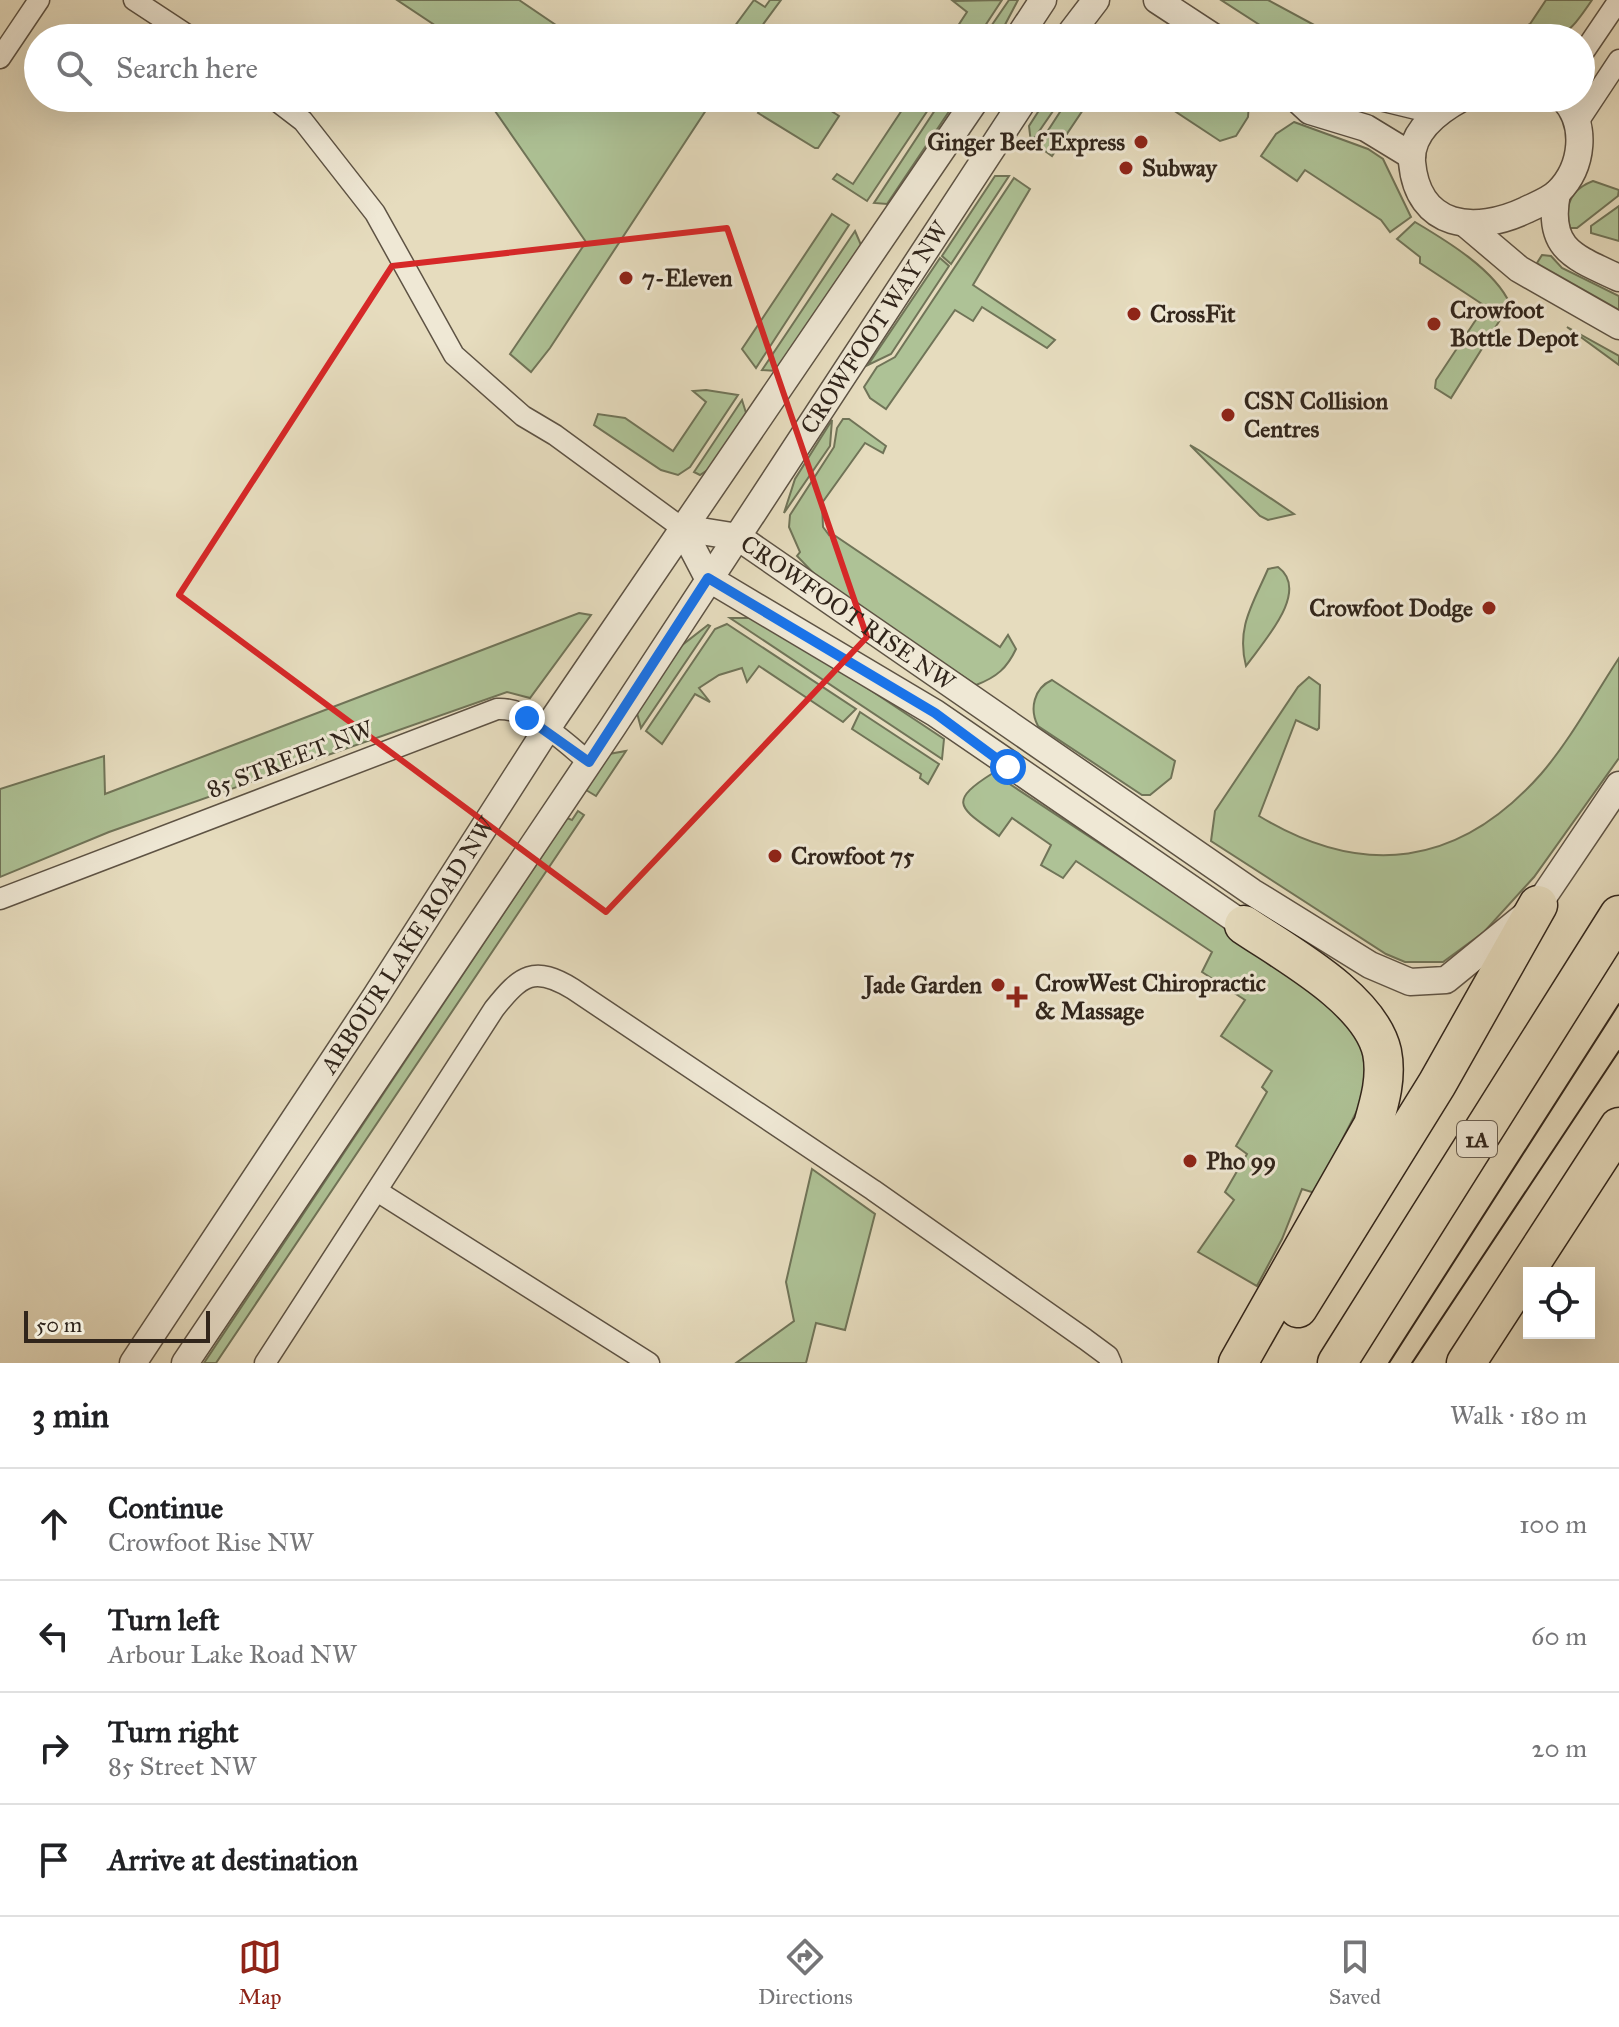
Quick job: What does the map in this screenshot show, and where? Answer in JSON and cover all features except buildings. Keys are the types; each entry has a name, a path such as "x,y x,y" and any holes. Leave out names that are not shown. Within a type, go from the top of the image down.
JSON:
{"highway":[{"path":"1263,1363 1437,1084 1538,905"},
{"path":"1238,1363 1373,1125 1383,1088 1382,1051 1364,1016 1253,912"},
{"name":"1A","path":"1337,1363 1619,915"},
{"path":"1466,1363 1619,1127"}],"street":[{"path":"0,58 39,0"},
{"path":"134,0 171,24"},
{"path":"1027,24 1043,0"},
{"path":"1078,24 1096,0"},
{"path":"1157,0 1194,24"},
{"path":"1595,35 1619,0"},
{"path":"1595,96 1619,60"},
{"path":"291,112 303,121 375,213 454,355 523,416 555,435 682,528"},
{"name":"CROWFOOT WAY NW","path":"682,528 967,112"},
{"name":"CROWFOOT WAY NW","path":"723,557 1016,112"},
{"path":"1313,112 1366,128 1412,156"},
{"path":"1443,112 1419,133 1412,156 1420,196 1438,215 1467,225 1519,269 1619,326"},
{"path":"1572,112 1578,122 1580,144 1574,169 1557,193 1552,218 1559,243 1580,260 1619,278"},
{"path":"1578,122 1585,112"},
{"path":"1467,225 1508,218 1557,193"},
{"name":"CROWFOOT RISE NW","path":"682,528 935,713 1253,912"},
{"name":"CROWFOOT RISE NW","path":"682,528 1253,912"},
{"name":"ARBOUR LAKE ROAD NW","path":"133,1363 682,528"},
{"name":"ARBOUR LAKE ROAD NW","path":"185,1363 723,557"},
{"name":"85 STREET NW","path":"0,899 497,709 510,708 547,729 589,762"},
{"path":"1253,912 1410,982 1446,980 1538,905 1619,785"},
{"path":"265,1363 508,991 532,975 553,977 873,1190 1085,1339 1108,1356 1111,1363"},
{"path":"377,1191 649,1363"}],"highlighted area":[{"path":"727,228 867,637 606,912 179,595 392,266"}],"green space":[{"path":"397,0 519,0 554,24 433,24"},
{"path":"754,0 765,7 770,0 781,0 763,24 736,24"},
{"path":"1002,0 986,24 959,24 967,12 953,1"},
{"path":"1009,0 1018,0 1005,24 993,24"},
{"path":"1221,0 1268,0 1312,24 1258,24"},
{"path":"1546,0 1592,0 1574,24 1530,24"},
{"path":"496,112 705,112 550,348 531,372 510,354 586,242"},
{"path":"833,112 839,116 815,148 758,113"},
{"path":"901,112 927,112 867,201 833,179 837,174 853,184"},
{"path":"934,112 949,112 887,204 874,203"},
{"path":"1038,112 1052,112 1031,143 1029,126"},
{"path":"1060,112 1082,112 1052,156 1038,146"},
{"path":"1176,112 1248,112 1236,136 1220,141"},
{"path":"1294,122 1368,149 1383,159 1411,217 1390,232 1381,220 1305,170 1297,181 1261,156 1276,134"},
{"path":"995,176 1009,176 951,264 942,256"},
{"path":"1014,178 1030,189 973,285 1055,340 1047,348 982,307 973,321 955,310 886,409 870,398 864,387 877,367 895,357"},
{"path":"1593,181 1619,190 1618,196 1577,228 1570,228 1568,212 1571,199 1585,184"},
{"path":"1619,206 1619,241 1591,233 1591,226"},
{"path":"832,214 849,225 756,368 742,349"},
{"path":"1415,222 1482,268 1503,291 1510,304 1451,398 1435,388 1436,380 1485,306 1420,263 1420,257 1397,239"},
{"path":"855,231 861,245 777,371 762,370"},
{"path":"1542,255 1551,256 1562,268 1619,296 1619,310 1537,263"},
{"path":"940,258 949,266 891,354 868,365"},
{"path":"1567,327 1619,356 1619,365"},
{"path":"693,391 738,395 690,467 678,475 661,470 594,425 598,414 625,418 673,451 706,402"},
{"path":"742,400 747,416 709,469 700,475 694,472"},
{"path":"843,419 849,419 886,446 883,453 865,443 822,503 823,527 829,535 831,533 1000,647 1008,635 1016,649 1005,667 990,679 976,685 822,582 797,556 800,552 789,527 790,515 834,447 837,428"},
{"path":"832,420 830,446 784,513 795,479"},
{"path":"1190,445 1294,514 1268,520 1260,516"},
{"path":"1278,567 1287,577 1287,603 1246,666 1243,639 1248,616 1268,569"},
{"path":"579,613 591,615 530,698 507,692 109,832 0,877 0,789 104,756 105,794"},
{"path":"730,618 750,618 807,648 944,739 942,759"},
{"path":"727,624 856,709 843,722 759,666 747,682 742,668 719,675 699,688 710,702 695,694 662,744 646,731 715,629"},
{"path":"708,625 641,728 637,713 681,646"},
{"path":"1619,658 1619,758 1534,877 1484,932 1443,962 1405,962 1386,954 1211,841 1215,811 1298,687 1309,677 1320,685 1319,728 1317,730 1296,720 1259,816 1298,836 1335,849 1372,855 1408,854 1443,845 1477,829 1510,805 1552,761"},
{"path":"1052,680 1175,761 1171,778 1150,795 1142,795 1038,726 1034,713 1035,700 1041,688"},
{"path":"860,712 939,764 928,784 920,778 921,774 852,729"},
{"path":"626,751 596,796 586,790 609,754"},
{"path":"993,773 1240,936 1340,1009 1366,1052 1363,1099 1315,1193 1302,1189 1282,1239 1257,1286 1198,1252 1234,1200 1225,1192 1247,1154 1236,1146 1267,1092 1262,1087 1272,1071 1221,1036 1245,1000 1202,972 1212,952 1076,861 1063,878 1041,865 1051,845 1012,818 999,836 975,819 964,805 964,799 978,783"},
{"path":"578,811 584,815 216,1363 204,1363 567,818 572,820"},
{"path":"812,1169 875,1214 845,1330 816,1323 806,1363 736,1363 794,1321 786,1282"}],"tram line":[{"path":"1389,1363 1619,1004"},
{"path":"1412,1363 1619,1051"}],"place":[{"name":"Ginger Beef Express","path":"1141,142"},
{"name":"Subway","path":"1126,168"},
{"name":"7-Eleven","path":"626,278"},
{"name":"CrossFit","path":"1134,314"},
{"name":"Crowfoot Bottle Depot","path":"1434,324"},
{"name":"CSN Collision Centres","path":"1228,415"},
{"name":"Crowfoot Dodge","path":"1489,608"},
{"name":"Crowfoot 75","path":"775,856"},
{"name":"Jade Garden","path":"998,985"},
{"name":"CrowWest Chiropractic & Massage","path":"1017,997"},
{"name":"Pho 99","path":"1190,1161"}],"route":[{"path":"527,718 547,729 589,762 708,578 935,713 1008,767"}]}
